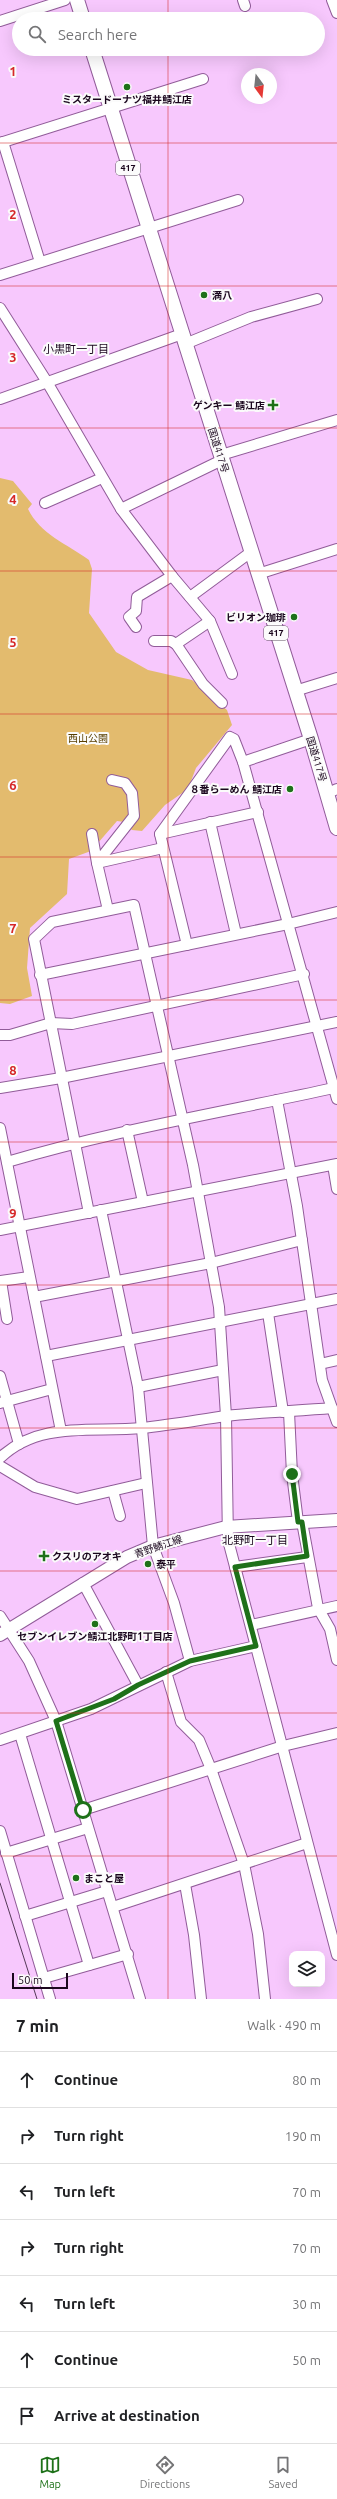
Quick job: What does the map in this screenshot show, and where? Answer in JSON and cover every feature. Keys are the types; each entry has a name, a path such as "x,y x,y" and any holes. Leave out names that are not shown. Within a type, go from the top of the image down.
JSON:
{"highway":[{"path":"77,0 80,12"},
{"name":"国道417号","path":"94,56 109,108 311,739 332,791 337,828"}],"main road":[{"name":"青野鯖江線","path":"4,1632 83,1582 127,1557 153,1546 226,1527 337,1520"}],"street":[{"path":"28,12 65,0"},
{"path":"332,0 337,13"},
{"path":"0,21 12,17"},
{"path":"40,262 2,143 104,112 109,108 202,79"},
{"path":"0,275 238,200"},
{"path":"0,399 47,382 251,317 317,298"},
{"path":"0,308 47,382 121,509 172,576 210,622 232,674"},
{"path":"121,509 222,458 337,420"},
{"path":"45,503 102,478"},
{"path":"258,574 337,549"},
{"path":"190,597 251,552"},
{"path":"136,627 129,617 136,611 137,597 172,576"},
{"path":"176,644 210,622"},
{"path":"154,641 171,641 176,644 203,684 222,703"},
{"path":"296,691 337,678"},
{"path":"187,945 160,834 230,737 234,739 243,762 258,812 288,924 304,974 316,1026 337,1099"},
{"path":"243,762 311,739"},
{"path":"97,863 134,816 132,793 125,783 112,780"},
{"path":"160,834 258,812"},
{"path":"210,822 236,934"},
{"path":"92,834 108,910"},
{"path":"97,863 163,848"},
{"path":"89,1213 76,1142 61,1078 34,939 52,922 134,905 167,1056 183,1118 211,1263 220,1323 226,1416 226,1527 235,1567 283,1746 307,1843 334,1935 337,1955"},
{"path":"40,975 288,924 337,912"},
{"path":"0,1035 10,1035 51,1023 72,1024 304,974"},
{"path":"0,1088 61,1078 337,1022"},
{"path":"5,1169 76,1142 183,1118 334,1088"},
{"path":"277,1100 302,1240 310,1305 322,1380 337,1422"},
{"path":"0,1128 5,1169 34,1297 61,1431"},
{"path":"127,1130 143,1202"},
{"path":"0,1230 335,1165 337,1189"},
{"path":"101,1210 138,1387 140,1428 153,1546 174,1603 190,1661"},
{"path":"34,1297 116,1280 211,1263 302,1240"},
{"path":"7,1319 0,1281 29,1277"},
{"path":"46,1356 337,1300"},
{"path":"268,1314 286,1412 292,1474 300,1522 318,1608 330,1629 337,1660"},
{"path":"320,1364 337,1360"},
{"path":"138,1387 223,1370"},
{"path":"0,1376 4,1402 19,1444"},
{"path":"4,1402 52,1389"},
{"path":"0,1458 19,1444 61,1431 84,1428 140,1428 226,1416 332,1408"},
{"path":"0,1466 35,1487 77,1499 146,1483"},
{"path":"113,1491 120,1516"},
{"path":"235,1567 307,1556"},
{"path":"83,1582 138,1685"},
{"path":"251,1625 318,1608 337,1606"},
{"path":"0,1616 4,1632 29,1662 56,1721 107,1891 128,1954 140,1999"},
{"path":"0,1740 114,1699 138,1685 190,1661 256,1646"},
{"path":"166,1672 181,1722 199,1740 211,1769 244,1864 258,1934 265,1999"},
{"path":"83,1810 283,1746 337,1733"},
{"path":"20,1734 53,1840 89,1965"},
{"path":"6,1853 53,1840 88,1828"},
{"path":"0,1831 50,1999"},
{"path":"113,1907 307,1843"},
{"path":"184,1884 194,1935 201,1999"},
{"path":"25,1916 107,1891"},
{"path":"44,1978 128,1954"}],"green space":[{"name":"西山公園","path":"0,478 13,481 32,504 28,509 33,518 47,532 89,560 92,569 89,613 116,652 148,670 192,680 227,710 232,725 196,768 188,789 165,805 142,831 132,830 124,822 117,821 91,851 69,859 67,894 30,928 27,968 32,996 10,1004 0,1003"}],"tram line":[{"path":"0,1883 37,1999"}],"place":[{"name":"ミスタードーナツ福井鯖江店","path":"127,87"},
{"name":"満八","path":"204,295"},
{"name":"ゲンキー 鯖江店","path":"273,405"},
{"name":"ビリオン珈琲","path":"294,617"},
{"name":"８番らーめん 鯖江店","path":"290,789"},
{"name":"クスリのアオキ","path":"44,1556"},
{"name":"泰平","path":"148,1564"},
{"name":"セブンイレブン鯖江北野町1丁目店","path":"95,1624"},
{"name":"まこと屋","path":"76,1878"}],"district":[{"name":"小黒町一丁目","path":"76,349"},
{"name":"北野町一丁目","path":"255,1540"}],"route":[{"path":"83,1810 56,1721 114,1699 138,1685 190,1661 256,1646 235,1567 307,1556 302,1522 298,1522 292,1474"}]}
